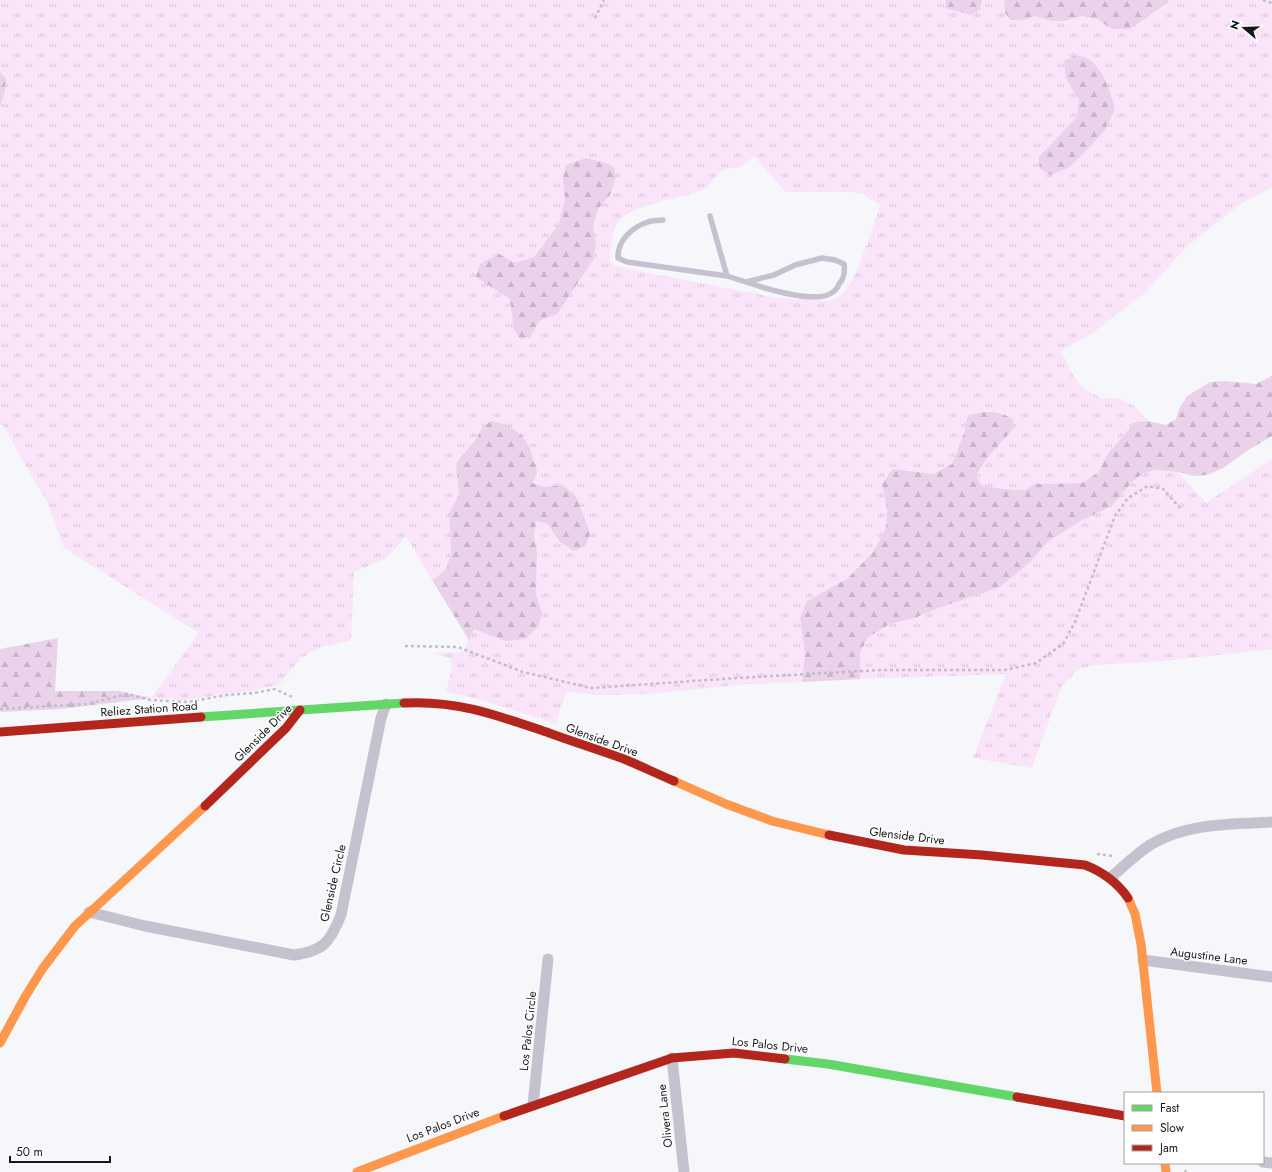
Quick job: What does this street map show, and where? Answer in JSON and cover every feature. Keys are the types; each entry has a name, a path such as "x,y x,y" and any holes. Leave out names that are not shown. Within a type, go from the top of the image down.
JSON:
{"street":[{"name":"Glenside Drive","path":"0,1043 5,1026 39,972 61,941 89,912 201,810 286,728 300,710 424,702 470,708 495,715 623,758 726,804 810,831 904,850 982,855 1085,865 1096,868 1110,878 1126,896 1132,906 1136,920 1143,960 1157,1092"},
{"name":"Glenside Circle","path":"89,912 145,926 294,955 315,951 327,942 335,931 340,915 381,718 386,704"},
{"name":"Reliez Station Road","path":"0,732 300,710"},
{"path":"1110,878 1149,845 1166,836 1185,830 1217,824 1272,822"},
{"name":"Los Palos Circle","path":"533,1104 548,959"},
{"name":"Augustine Lane","path":"1143,960 1272,977"},
{"name":"Los Palos Drive","path":"357,1172 533,1104 672,1058 734,1053 828,1064 1124,1116"},
{"name":"Olivera Lane","path":"672,1058 684,1172"}],"lane":[{"path":"710,216 727,276"},
{"path":"663,220 647,222 630,232 618,250 618,258 627,262 727,276 770,290 802,296 824,296 833,292 842,282 845,269 844,264 835,260 822,258 795,265 774,275 746,282"}],"path":[{"path":"595,18 604,0"},
{"path":"1263,0 1272,3"},
{"path":"405,646 458,647 523,672 591,688 881,670 1004,670 1036,663 1063,644 1075,622 1115,516 1128,498 1148,486 1163,489 1180,508"},
{"path":"0,709 88,704 127,694 150,700 187,702 275,689 299,699"},
{"path":"1094,854 1113,856"}],"green space":[{"path":"0,0 946,0 945,8 971,15 980,10 982,0 1004,0 1005,13 1024,20 1035,16 1050,21 1065,21 1082,16 1096,19 1113,29 1130,29 1168,4 1169,0 1272,0 1272,187 1242,203 1187,246 1147,291 1094,332 1061,351 1074,377 1083,388 1101,398 1121,399 1134,406 1148,421 1135,422 1107,455 1098,473 1081,483 1035,484 1025,490 1003,489 981,485 976,475 988,457 1003,440 1003,413 983,411 968,415 964,433 952,464 934,474 891,469 882,484 887,508 886,528 873,552 848,578 807,601 800,618 805,653 802,682 748,684 649,694 602,695 566,692 556,724 478,699 446,692 452,667 450,658 432,653 463,652 474,629 506,641 542,612 536,595 537,552 534,536 536,521 548,524 559,541 581,512 576,496 563,485 545,487 532,483 537,472 535,467 482,428 476,439 466,450 457,476 459,495 449,513 451,554 446,569 437,577 432,580 406,536 387,558 354,572 351,641 321,647 301,658 279,684 272,686 252,691 185,700 151,698 199,633 64,548 48,504 2,424 0,425 0,108 5,94 6,85 0,72","holes":["1066,79 1105,130 1070,167 1039,157 1077,117 1079,100","754,156 785,192 850,192 863,194 880,205 868,242 853,279 843,294 830,301 778,298 615,266 610,260 614,233 617,224 623,217 643,207 705,189 722,171 742,166"]},
{"path":"946,0 982,0 980,10 971,15 945,8"},
{"path":"1004,0 1169,0 1168,3 1130,29 1113,29 1096,19 1082,16 1065,21 1050,21 1035,16 1024,20 1011,20 1005,13"},
{"path":"1076,55 1089,60 1100,71 1104,77 1115,109 1105,130 1087,150 1070,167 1051,175 1040,169 1039,157 1077,117 1079,100 1066,79 1064,61"},
{"path":"0,72 6,78 5,92 0,108"},
{"path":"586,158 614,167 616,177 610,195 598,209 593,225 596,244 593,260 557,314 539,321 530,338 520,339 514,329 510,299 476,277 480,264 499,254 515,263 534,257 559,224 565,199 563,178 566,165"},
{"path":"1272,376 1272,436 1223,468 1207,475 1194,476 1178,472 1154,470 1142,474 1132,482 1112,506 1080,521 1049,541 1029,563 1000,587 938,608 915,618 890,624 868,637 860,653 860,679 802,682 805,653 800,618 807,601 848,578 873,552 886,528 887,508 882,484 892,469 934,474 952,464 964,433 968,415 980,412 996,412 1013,419 1014,428 988,457 976,475 981,485 1003,489 1025,490 1035,484 1081,483 1098,473 1107,455 1135,422 1148,421 1166,425 1176,419 1179,409 1187,396 1210,382 1225,381 1256,384"},
{"path":"491,421 514,429 529,446 537,470 536,476 532,483 545,487 563,485 576,496 590,533 586,545 574,551 559,541 548,524 536,521 534,536 537,552 536,595 542,612 539,626 525,639 506,641 474,629 469,640 432,580 446,569 451,554 449,513 459,495 456,463 476,439 482,428"},
{"path":"1272,459 1272,649 1164,661 1095,665 1078,669 1061,687 1032,768 973,758 1006,674 860,679 860,653 868,637 890,624 915,618 938,608 1029,563 1049,541 1080,521 1112,506 1132,482 1142,474 1154,470 1178,472 1206,503"},
{"path":"58,638 55,691 119,691 151,698 61,709 0,712 0,649"}],"traffic: fast":[{"path":"201,717 404,703"},
{"path":"785,1059 828,1064 1017,1097"}],"traffic: slow":[{"path":"674,781 726,804 772,821 829,835"},
{"path":"0,1043 43,968 75,926 205,806"},
{"path":"1128,898 1135,914 1141,944 1157,1092"},
{"path":"357,1172 504,1116"},
{"path":"1165,1164 1166,1172"}],"traffic: jam":[{"path":"404,703 442,704 478,710 624,759 674,781"},
{"path":"205,806 286,728 300,710"},
{"path":"0,732 201,717"},
{"path":"829,835 904,850 982,855 1085,865 1109,878 1128,898"},
{"path":"504,1116 672,1058 734,1053 785,1059"},
{"path":"1017,1097 1124,1116"}]}
